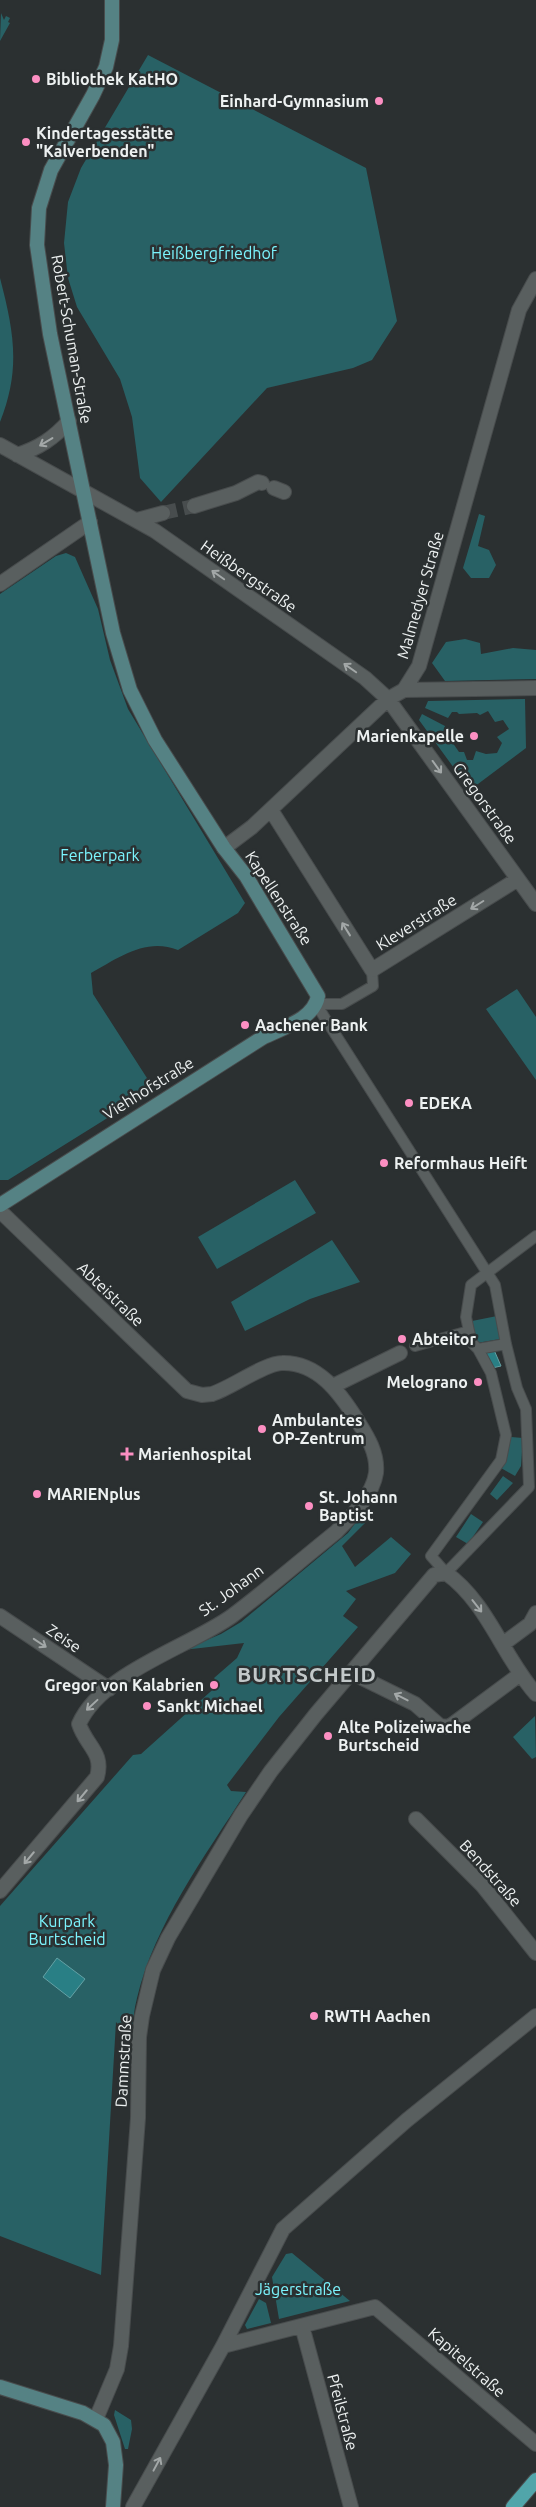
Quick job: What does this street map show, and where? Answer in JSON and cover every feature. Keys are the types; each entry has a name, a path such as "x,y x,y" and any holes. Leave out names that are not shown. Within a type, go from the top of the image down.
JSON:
{"main road":[{"name":"Robert-Schuman-Straße","path":"84,490 42,290 37,245 40,208 51,170 93,95 106,67 112,40 112,0"},
{"name":"Kapellenstraße","path":"84,490 113,633 130,690 155,740 224,848 246,876 314,987 318,996 316,1004"},
{"name":"Viehhofstraße","path":"0,1205 237,1053 306,1015 316,1004"},
{"path":"0,2387 96,2418 104,2425 113,2442 116,2465 113,2507"},
{"path":"513,2507 536,2480"}],"street":[{"name":"Malmedyer Straße","path":"224,848 271,810 388,699 404,690 419,666 519,310 536,280"},
{"path":"18,455 33,450 57,435 69,421"},
{"name":"Heißbergstraße","path":"0,445 137,520 365,678 388,699"},
{"path":"194,506 236,493 258,482 273,488"},
{"path":"137,520 163,513"},
{"path":"0,584 90,522"},
{"path":"404,690 536,688"},
{"name":"Gregorstraße","path":"388,699 536,904"},
{"path":"271,810 372,970"},
{"name":"Kleverstraße","path":"316,1004 342,1004 373,986 372,970 518,879"},
{"name":"Kapellenstraße","path":"316,1004 495,1285 506,1344 517,1388 526,1409 529,1488 446,1573"},
{"name":"Abteistraße","path":"0,1211 187,1391 202,1395"},
{"path":"536,1236 472,1285 466,1317 469,1331 472,1343 478,1349 490,1373 506,1435 501,1460 431,1556 446,1573 457,1581 495,1629 519,1675 536,1694"},
{"path":"415,1346 469,1331"},
{"path":"478,1349 506,1344"},
{"path":"333,1386 400,1353"},
{"name":"St. Johann","path":"0,1891 97,1777 100,1766 98,1755 83,1736 79,1724 84,1712 109,1689 135,1670 231,1617 336,1532 372,1487 376,1474 377,1459 368,1438 333,1386 315,1372 300,1364 280,1362 217,1392 202,1395"},
{"name":"Dammstraße","path":"96,2418 117,2369 121,2346 138,2118 139,2036 143,2008 153,1970 168,1938 250,1802 291,1745 424,1585 434,1575 446,1573"},
{"path":"503,1644 530,1624 536,1613"},
{"name":"Zeise","path":"0,1616 109,1689"},
{"path":"352,1673 415,1704 440,1726 449,1727 519,1675"},
{"name":"Bendstraße","path":"416,1819 482,1885 536,1953"},
{"path":"134,2507 223,2346 283,2229 407,2120 536,2016"},
{"name":"Kapitelstraße","path":"302,2326 375,2307 536,2444"},
{"path":"223,2346 302,2326"},
{"name":"Pfeilstraße","path":"302,2326 351,2507"}],"green space":[{"path":"1,13 4,20 6,16 10,18 8,22 10,23 0,41"},
{"name":"Heißbergfriedhof","path":"148,55 366,168 397,321 372,360 353,368 267,388 161,502 140,478 132,417 120,379 77,307 68,278 64,243 68,202 81,168"},
{"path":"0,278 12,333 13,367 7,403 0,422"},
{"path":"479,514 485,516 478,546 489,550 496,565 489,578 471,578 463,568"},
{"name":"Ferberpark","path":"66,553 75,557 98,609 110,660 128,709 245,903 238,913 178,950 155,946 144,948 122,956 91,973 93,994 154,1089 8,1180 0,1180 0,594 56,556"},
{"path":"465,639 480,643 481,654 513,648 536,650 536,679 445,681 432,663 446,642"},
{"path":"525,699 526,748 470,790 419,720 422,714 445,726 443,733 448,736 459,752 464,752 467,760 473,760 476,751 486,754 497,753 502,743 497,737 509,729 503,720 495,722 488,711 480,715 477,713 459,714 452,712 448,718 425,708 428,701"},
{"path":"517,989 536,1017 536,1080 486,1009"},
{"path":"295,1180 316,1213 217,1269 198,1237"},
{"path":"332,1240 360,1282 310,1299 245,1331 231,1302"},
{"path":"497,1316 500,1339 477,1343 472,1321"},
{"path":"511,1437 523,1438 521,1466 515,1476 501,1468"},
{"path":"503,1476 513,1483 497,1500 490,1494"},
{"name":"Kurpark Burtscheid","path":"365,1510 371,1517 342,1546 355,1567 391,1537 411,1554 395,1573 346,1591 356,1599 343,1616 358,1627 279,1717 227,1785 231,1791 246,1792 183,1891 156,1943 145,1970 137,1998 132,2032 124,2031 116,2022 101,2275 0,2236 0,1906 133,1755 141,1754 219,1684 214,1678 237,1658 244,1643 183,1650 221,1634 241,1622 348,1533"},
{"path":"471,1514 483,1522 468,1544 456,1537"},
{"path":"535,1716 536,1757 532,1759 513,1737"},
{"name":"Jägerstraße","path":"292,2253 350,2301 279,2319 272,2277 286,2254"},
{"path":"259,2299 266,2303 271,2323 247,2329 245,2325"},
{"path":"115,2410 131,2420 132,2429 128,2449 125,2449 114,2415"}],"shaded area":[{"path":"494,1350 501,1366 492,1368 484,1352"},
{"path":"57,1958 85,1979 70,1998 43,1977"}],"tunnel":[{"path":"163,513 194,506"}],"place":[{"name":"Bibliothek KatHO","path":"36,79"},
{"name":"Einhard-Gymnasium","path":"379,101"},
{"name":"Kindertagesstätte \"Kalverbenden\"","path":"26,142"},
{"name":"Marienkapelle","path":"474,736"},
{"name":"Aachener Bank","path":"245,1025"},
{"name":"EDEKA","path":"409,1103"},
{"name":"Reformhaus Heift","path":"384,1163"},
{"name":"Abteitor","path":"402,1339"},
{"name":"Melograno","path":"478,1382"},
{"name":"Ambulantes OP-Zentrum","path":"262,1429"},
{"name":"Marienhospital","path":"127,1454"},
{"name":"MARIENplus","path":"37,1494"},
{"name":"St. Johann Baptist","path":"309,1506"},
{"name":"Gregor von Kalabrien","path":"214,1685"},
{"name":"Sankt Michael","path":"147,1706"},
{"name":"Alte Polizeiwache Burtscheid","path":"328,1736"},
{"name":"RWTH Aachen","path":"314,2016"}],"district":[{"name":"BURTSCHEID","path":"307,1674"}]}
